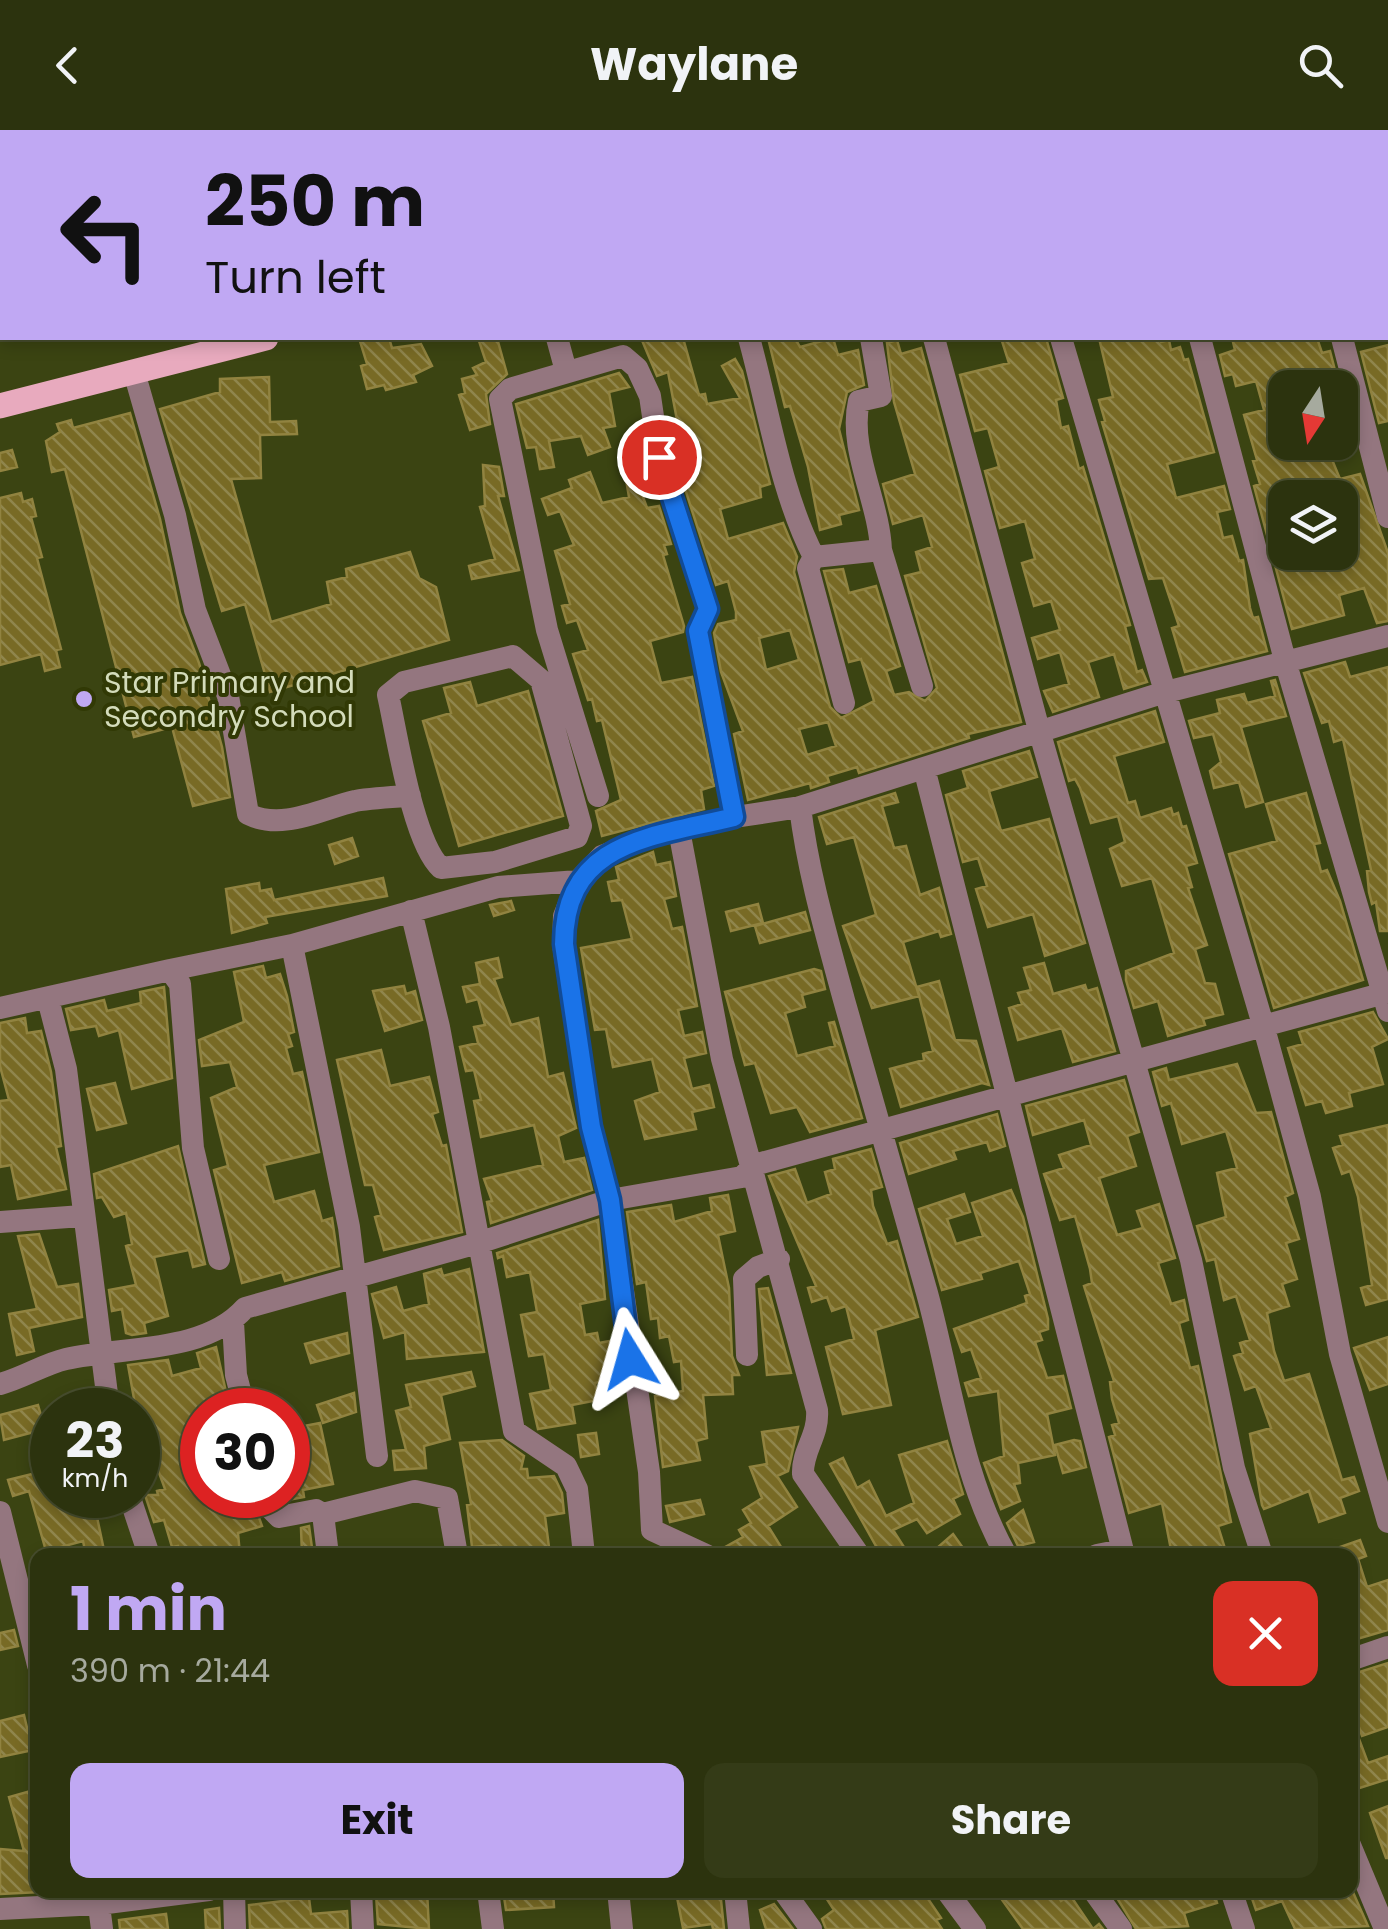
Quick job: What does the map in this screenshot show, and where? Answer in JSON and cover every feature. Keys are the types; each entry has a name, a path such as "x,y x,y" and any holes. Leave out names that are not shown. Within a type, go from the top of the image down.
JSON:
{"main road":[{"path":"0,406 258,340"}],"street":[{"path":"558,340 566,370"},
{"path":"751,340 780,452 790,508 814,558"},
{"path":"871,340 881,396 859,401 854,422 880,528 881,550 922,686"},
{"path":"935,340 1039,730 1191,1260 1234,1468 1260,1548"},
{"path":"1061,340 1264,1028 1310,1197 1340,1354 1388,1522"},
{"path":"0,1384 62,1360 182,1342 233,1322 245,1308 478,1243 610,1200 742,1177 754,1165 1007,1094 1386,999 1286,664 1201,340"},
{"path":"1343,340 1388,518"},
{"path":"598,796 547,630 500,399 510,389 623,356 637,368 650,396 659,457 708,609 698,631 734,817"},
{"path":"134,372 175,515 195,610 228,696 248,814 261,820 298,818 356,801 410,796"},
{"path":"814,558 881,550"},
{"path":"814,558 808,568 844,703"},
{"path":"691,1548 652,1530 649,1472 610,1200 591,1127 564,944 564,916 578,881 602,856 679,830 800,808 1162,692 1388,636"},
{"path":"513,656 540,680 580,826 577,837 495,862 441,868 431,859 410,796 388,695 404,682 513,656"},
{"path":"924,768 1122,1548"},
{"path":"800,808 805,848 833,958 961,1436 989,1525 1002,1548"},
{"path":"679,830 722,1059 754,1165 817,1410 818,1428 804,1456 803,1474 854,1548"},
{"path":"0,1008 156,970 292,944 498,887 578,881"},
{"path":"411,912 439,1028 514,1431 566,1466 577,1489 583,1548"},
{"path":"292,944 355,1277 377,1456"},
{"path":"170,970 180,984 193,1148 219,1259"},
{"path":"48,999 66,1068 106,1388"},
{"path":"0,1222 82,1216"},
{"path":"747,1354 744,1280 758,1267 779,1259"},
{"path":"233,1322 239,1388"},
{"path":"310,1511 323,1514 415,1491 448,1498 456,1548"},
{"path":"0,1512 30,1618"},
{"path":"323,1514 327,1548"},
{"path":"137,1518 147,1548"},
{"path":"1358,1657 1388,1647"},
{"path":"1358,1864 1385,1929"},
{"path":"0,1909 90,1898"},
{"path":"98,1898 102,1929"},
{"path":"234,1898 235,1929"},
{"path":"361,1898 364,1929"},
{"path":"489,1898 492,1929"},
{"path":"619,1898 622,1929"},
{"path":"736,1898 739,1929"},
{"path":"789,1898 810,1929"},
{"path":"952,1898 975,1929"},
{"path":"1099,1898 1120,1929"},
{"path":"1234,1898 1244,1929"}],"building":[{"path":"360,340 390,340 392,348 421,344 432,366 413,375 416,382 386,390 384,385 367,389 361,366 367,364"},
{"path":"479,340 498,340 507,374 486,394 490,424 470,430 459,395 465,393 462,379 477,375 473,368 486,362"},
{"path":"642,340 684,340 699,395 705,394 707,404 740,398 722,366 735,359 742,371 770,484 760,487 761,497 720,509 728,539 783,523 797,557 794,572 830,707 841,718 874,701 861,659 849,662 824,571 843,569 849,593 876,586 900,666 886,671 894,695 909,692 925,701 937,688 905,576 921,572 916,552 932,547 923,515 893,524 883,484 915,474 894,402 887,343 897,340 901,354 921,348 1021,722 968,734 969,738 859,773 857,767 827,776 829,782 811,788 810,783 748,800 734,734 743,731 721,672 714,633 718,624 736,620 736,612 728,581 716,585 677,464 674,449 682,447 668,372 657,376","holes":["790,630 799,660 766,670 759,638","828,722 836,746 807,755 799,729"]},
{"path":"768,340 796,340 800,347 834,340 838,355 858,350 864,385 847,392 839,429 859,510 839,515 841,524 820,530 808,467 790,406 785,407"},
{"path":"1002,340 1047,340 1063,398 1056,400 1061,428 1068,426 1079,469 1083,467 1130,625 1125,626 1137,672 1142,670 1147,682 1124,689 1114,654 1088,662 1099,697 1053,712 1044,691 1069,684 1060,652 1038,659 1032,638 1060,630 1051,601 1034,606 1022,563 1035,559 1025,521 1000,528 985,471 999,467 988,428 975,431 960,375 1009,363"},
{"path":"1099,340 1169,340 1171,350 1180,347 1184,360 1188,359 1214,452 1167,464 1176,498 1224,486 1230,509 1217,512 1223,538 1232,536 1239,561 1243,560 1250,608 1253,618 1258,617 1267,651 1185,672 1172,628 1179,626 1163,578 1149,579 1102,422 1105,421 1099,400 1113,397"},
{"path":"1232,340 1318,340 1322,353 1330,351 1335,370 1268,370 1268,460 1332,460 1340,479 1360,474 1388,553 1388,621 1377,623 1364,588 1339,595 1344,615 1292,629 1276,570 1358,570 1358,480 1268,480 1268,539 1254,486 1260,484 1253,461 1257,460 1244,415 1264,410 1256,381 1236,386 1233,374 1225,376 1220,355 1235,350"},
{"path":"1388,345 1388,421 1379,423 1361,352"},
{"path":"619,373 629,387 609,392 615,426 603,428 610,447 588,455 581,436 549,441 554,467 540,469 536,447 527,448 516,404"},
{"path":"269,377 270,422 296,421 297,434 260,435 261,478 231,479 271,622 331,604 327,582 347,577 346,569 410,552 419,578 436,587 449,640 270,692 245,604 222,611 160,409 220,392 220,379"},
{"path":"130,413 160,519 180,613 199,663 222,747 230,797 193,806 172,727 134,737 65,469 52,472 46,441 60,432 57,424 71,420 73,428"},
{"path":"12,450 17,467 0,471 0,453"},
{"path":"483,465 499,467 504,496 498,496 519,570 472,579 469,566 495,559 480,507 485,506"},
{"path":"632,466 647,508 659,506 671,544 664,545 667,554 663,555 684,626 683,632 650,641 661,683 692,677 714,786 701,790 704,809 602,836 596,811 621,800 602,720 597,721 573,654 588,650 577,620 567,623 562,606 570,604 555,551 574,545 560,511 548,515 542,499 572,488 569,480 590,472 602,503 629,497 624,468"},
{"path":"21,493 23,502 32,499 36,516 31,517 42,557 37,558 61,649 56,650 60,667 45,671 41,654 0,665 0,498"},
{"path":"1345,662 1350,677 1388,667 1388,931 1380,931 1376,902 1372,904 1369,892 1367,871 1371,870 1343,739 1334,742 1329,721 1322,723 1304,673"},
{"path":"1275,680 1286,716 1241,727 1263,802 1246,807 1239,782 1214,788 1210,771 1221,762 1213,734 1194,738 1189,721 1220,713 1217,700 1244,694 1247,703 1275,696 1271,681"},
{"path":"470,682 477,706 528,691 563,816 459,846 423,721 451,713 444,688"},
{"path":"1155,711 1164,742 1114,756 1128,803 1135,801 1140,818 1171,808 1173,815 1178,813 1182,827 1186,826 1197,863 1186,866 1192,887 1188,888 1207,945 1195,949 1205,983 1215,984 1223,1014 1203,1019 1205,1025 1168,1036 1158,1001 1134,1008 1126,980 1126,971 1174,953 1152,878 1122,886 1110,849 1125,842 1118,816 1091,823 1080,788 1075,779 1069,781 1058,742"},
{"path":"1029,751 1037,777 989,791 1001,831 1049,819 1085,943 1045,956 1033,914 988,927 976,889 987,886 978,858 963,862 946,795 968,788 963,771"},
{"path":"895,793 898,802 882,806 894,848 906,846 920,895 939,888 951,934 941,937 939,931 903,942 919,996 872,1008 843,926 876,915 854,837 827,844 819,817"},
{"path":"1306,793 1320,843 1314,844 1321,872 1327,870 1340,901 1363,980 1274,1008 1229,854 1277,841 1266,804"},
{"path":"352,838 358,856 335,864 329,845"},
{"path":"653,852 656,865 670,862 676,896 664,899 672,929 682,927 697,1006 678,1010 684,1036 702,1032 706,1053 684,1058 692,1089 709,1085 714,1107 692,1112 696,1129 645,1139 635,1101 660,1092 652,1059 613,1067 606,1029 595,1030 581,948 632,939 622,900 612,901 608,882 619,880 616,867"},
{"path":"383,878 387,896 265,917 267,923 232,933 226,889 259,883 260,891 271,889 274,900"},
{"path":"511,901 514,910 494,916 490,905"},
{"path":"758,904 763,923 731,931 726,912"},
{"path":"805,912 810,930 760,943 755,926"},
{"path":"498,958 502,977 494,979 511,1025 538,1018 548,1077 563,1073 576,1128 558,1136 564,1162 584,1158 592,1190 491,1223 487,1202 492,1201 484,1179 543,1165 534,1125 481,1137 474,1101 481,1100 474,1070 466,1071 460,1047 478,1043 474,1027 485,1025 478,999 467,1002 463,987 480,984 476,963"},
{"path":"1044,963 1053,994 1085,985 1087,991 1097,988 1115,1051 1073,1062 1062,1028 1018,1040 1009,1008 1022,1004 1018,993 1031,990 1024,968"},
{"path":"263,966 266,978 280,974 287,996 294,1032 288,1034 292,1046 286,1048 293,1074 302,1072 319,1152 264,1165 274,1202 314,1191 322,1221 332,1218 339,1266 285,1281 282,1272 242,1283 214,1170 228,1166 211,1098 237,1087 230,1062 202,1066 199,1040 244,1022 234,972"},
{"path":"814,969 821,971 825,989 802,995 805,1007 785,1013 797,1056 835,1046 829,1023 834,1022 862,1118 810,1132 797,1107 771,1113 755,1063 745,1065 725,992"},
{"path":"939,981 955,1040 976,1041 989,1085 982,1083 901,1107 890,1069 924,1060 923,1054 933,1051 917,987"},
{"path":"404,986 406,994 415,991 422,1020 385,1031 373,991"},
{"path":"164,987 172,1078 132,1089 119,1030 99,1036 96,1026 71,1030 66,1009 104,1000 107,1011 141,1003 140,992"},
{"path":"1373,1012 1388,1039 1372,1047 1383,1084 1349,1093 1352,1106 1326,1113 1322,1101 1306,1105 1288,1048 1303,1044 1299,1032"},
{"path":"25,1018 27,1033 41,1031 51,1072 61,1146 56,1147 66,1189 18,1199 11,1165 0,1167 0,1101 9,1100 0,1066 0,1023"},
{"path":"381,1050 390,1086 429,1077 438,1112 432,1114 442,1146 446,1145 462,1232 384,1250 375,1217 381,1215 373,1185 365,1185 337,1060"},
{"path":"1237,1064 1256,1113 1271,1112 1293,1193 1285,1197 1299,1239 1286,1243 1297,1279 1282,1284 1289,1306 1267,1313 1274,1351 1284,1381 1309,1374 1342,1480 1354,1477 1359,1491 1340,1498 1345,1513 1319,1522 1309,1491 1264,1509 1262,1505 1250,1434 1271,1428 1256,1386 1245,1390 1234,1356 1243,1353 1240,1343 1250,1340 1236,1296 1224,1300 1215,1259 1207,1261 1197,1226 1226,1217 1217,1173 1237,1168 1226,1131 1182,1144 1171,1103 1162,1106 1153,1072 1166,1068 1169,1080"},
{"path":"1124,1080 1139,1132 1127,1136 1136,1166 1099,1178 1117,1235 1143,1228 1137,1211 1159,1204 1175,1258 1158,1263 1171,1304 1184,1300 1188,1320 1179,1323 1190,1368 1198,1366 1231,1522 1218,1526 1225,1548 1171,1548 1162,1503 1129,1513 1109,1437 1115,1435 1112,1425 1119,1423 1112,1399 1110,1382 1114,1381 1084,1286 1092,1283 1090,1269 1075,1216 1060,1220 1044,1174 1064,1168 1059,1155 1091,1145 1084,1120 1033,1135 1026,1106"},
{"path":"115,1083 126,1123 97,1130 87,1089"},
{"path":"997,1114 1005,1146 990,1151 987,1142 953,1151 956,1159 909,1174 900,1143"},
{"path":"1388,1125 1388,1299 1366,1305 1361,1288 1372,1285 1358,1197 1350,1171 1342,1174 1333,1148 1343,1145 1340,1136"},
{"path":"178,1146 205,1264 193,1267 189,1250 154,1257 168,1316 144,1323 146,1333 132,1335 126,1333 122,1309 112,1311 109,1290 136,1285 126,1246 132,1244 126,1213 114,1217 102,1197 97,1198 94,1174"},
{"path":"871,1149 882,1187 871,1190 873,1206 887,1244 897,1241 918,1317 875,1330 891,1405 843,1414 826,1347 854,1339 846,1306 832,1311 827,1297 812,1302 808,1288 816,1286 769,1176 795,1169 807,1203 831,1194 825,1172 835,1169 833,1159"},
{"path":"1011,1190 1023,1217 1048,1319 1048,1329 1039,1332 1042,1340 1035,1342 1047,1378 1063,1376 1071,1408 1047,1414 1055,1455 1018,1463 1020,1483 1014,1484 1020,1501 1001,1509 984,1463 1004,1456 998,1391 969,1396 965,1383 981,1378 971,1349 962,1352 954,1329 1027,1303 1025,1296 1030,1294 1019,1261 980,1273 982,1279 942,1290 919,1209 964,1194 970,1212 947,1219 956,1244 983,1236 972,1203"},
{"path":"728,1195 735,1231 718,1235 729,1288 732,1356 739,1375 732,1375 733,1394 703,1395 707,1438 696,1441 700,1460 663,1467 655,1396 683,1391 681,1361 674,1362 669,1336 660,1338 658,1318 651,1319 646,1282 637,1284 627,1212 671,1205 674,1222 712,1211 710,1198"},
{"path":"598,1220 605,1299 580,1304 585,1335 597,1333 599,1343 615,1340 620,1377 595,1383 598,1400 572,1405 575,1423 538,1429 530,1394 551,1390 544,1354 529,1356 521,1315 537,1312 530,1272 507,1277 503,1256 498,1258 497,1253"},
{"path":"39,1234 57,1287 78,1284 82,1317 29,1328 34,1351 17,1355 9,1314 37,1309 18,1236"},
{"path":"441,1269 443,1276 469,1269 484,1352 407,1359 405,1332 384,1338 372,1294 396,1287 403,1311 429,1304 424,1274"},
{"path":"768,1288 791,1373 767,1375 759,1289"},
{"path":"347,1333 349,1353 311,1363 305,1344"},
{"path":"1388,1337 1388,1384 1370,1390 1354,1348"},
{"path":"216,1347 225,1388 180,1388 180,1518 259,1518 262,1526 238,1533 239,1548 172,1547 164,1520 154,1522 153,1518 160,1518 160,1490 165,1489 160,1475 160,1388 132,1388 128,1365 168,1360 172,1376 201,1368 197,1353"},
{"path":"471,1372 475,1386 441,1395 450,1439 424,1446 426,1468 395,1470 393,1451 406,1450 396,1411 411,1407 406,1385"},
{"path":"354,1393 356,1412 323,1423 317,1405"},
{"path":"30,1407 30,1433 4,1440 0,1415"},
{"path":"320,1423 333,1484 310,1489 310,1425"},
{"path":"798,1427 788,1471 777,1476 797,1507 768,1526 782,1548 724,1548 743,1537 739,1530 751,1523 743,1510 762,1498 750,1467 767,1464 762,1432"},
{"path":"596,1433 599,1454 581,1457 578,1435"},
{"path":"502,1440 524,1456 521,1469 527,1469 528,1478 554,1476 562,1493 564,1513 545,1516 549,1548 472,1547 467,1505 471,1504 460,1443"},
{"path":"947,1441 963,1494 953,1499 960,1514 927,1533 917,1519 893,1530 904,1547 877,1548 830,1464 843,1458 857,1488 869,1481 886,1516 914,1503 899,1455"},
{"path":"1080,1441 1086,1467 1063,1473 1055,1445"},
{"path":"30,1474 30,1495 29,1491 13,1496 8,1480"},
{"path":"700,1500 704,1514 670,1522 666,1506"},
{"path":"1023,1510 1034,1542 1018,1546 1007,1523"},
{"path":"37,1518 97,1518 104,1548 84,1548 83,1541 45,1548"},
{"path":"309,1526 312,1548 302,1548 301,1528"},
{"path":"953,1534 963,1548 937,1548"},
{"path":"1360,1540 1366,1556 1358,1559 1358,1548 1337,1548"},
{"path":"1358,1559 1367,1587 1388,1580 1388,1630 1358,1639"},
{"path":"14,1630 18,1646 0,1650 0,1633"},
{"path":"1388,1663 1388,1727 1362,1736 1358,1724 1358,1672"},
{"path":"24,1715 30,1732 30,1751 0,1757 0,1721"},
{"path":"1358,1736 1368,1763 1388,1756 1388,1779 1358,1788"},
{"path":"30,1791 30,1893 0,1894 0,1849 24,1851 9,1797"},
{"path":"1388,1806 1388,1858 1386,1858 1370,1813"},
{"path":"309,1898 311,1914 347,1911 348,1929 250,1929 249,1905"},
{"path":"376,1898 427,1898 429,1929 378,1924"},
{"path":"504,1898 553,1898 554,1907 506,1910"},
{"path":"677,1898 721,1898 724,1929 713,1929 712,1924 683,1928"},
{"path":"826,1898 927,1898 941,1918 936,1920 942,1929 826,1929 822,1919 834,1910"},
{"path":"1001,1898 1061,1901 1072,1898 1093,1929 1023,1929"},
{"path":"1117,1898 1215,1898 1217,1903 1184,1913 1188,1926 1136,1929"},
{"path":"1252,1898 1356,1898 1368,1926 1295,1929 1282,1901 1256,1910"},
{"path":"774,1904 793,1929 766,1929 760,1910"},
{"path":"219,1908 220,1929 206,1929 205,1910"},
{"path":"166,1914 168,1929 120,1929 119,1920"}],"place":[{"name":"Star Primary and Secondry School","path":"84,699"}],"route":[{"path":"630,1359 610,1200 591,1127 564,944 564,916 578,881 602,856 665,832 734,817 698,631 708,609 659,457"}]}
